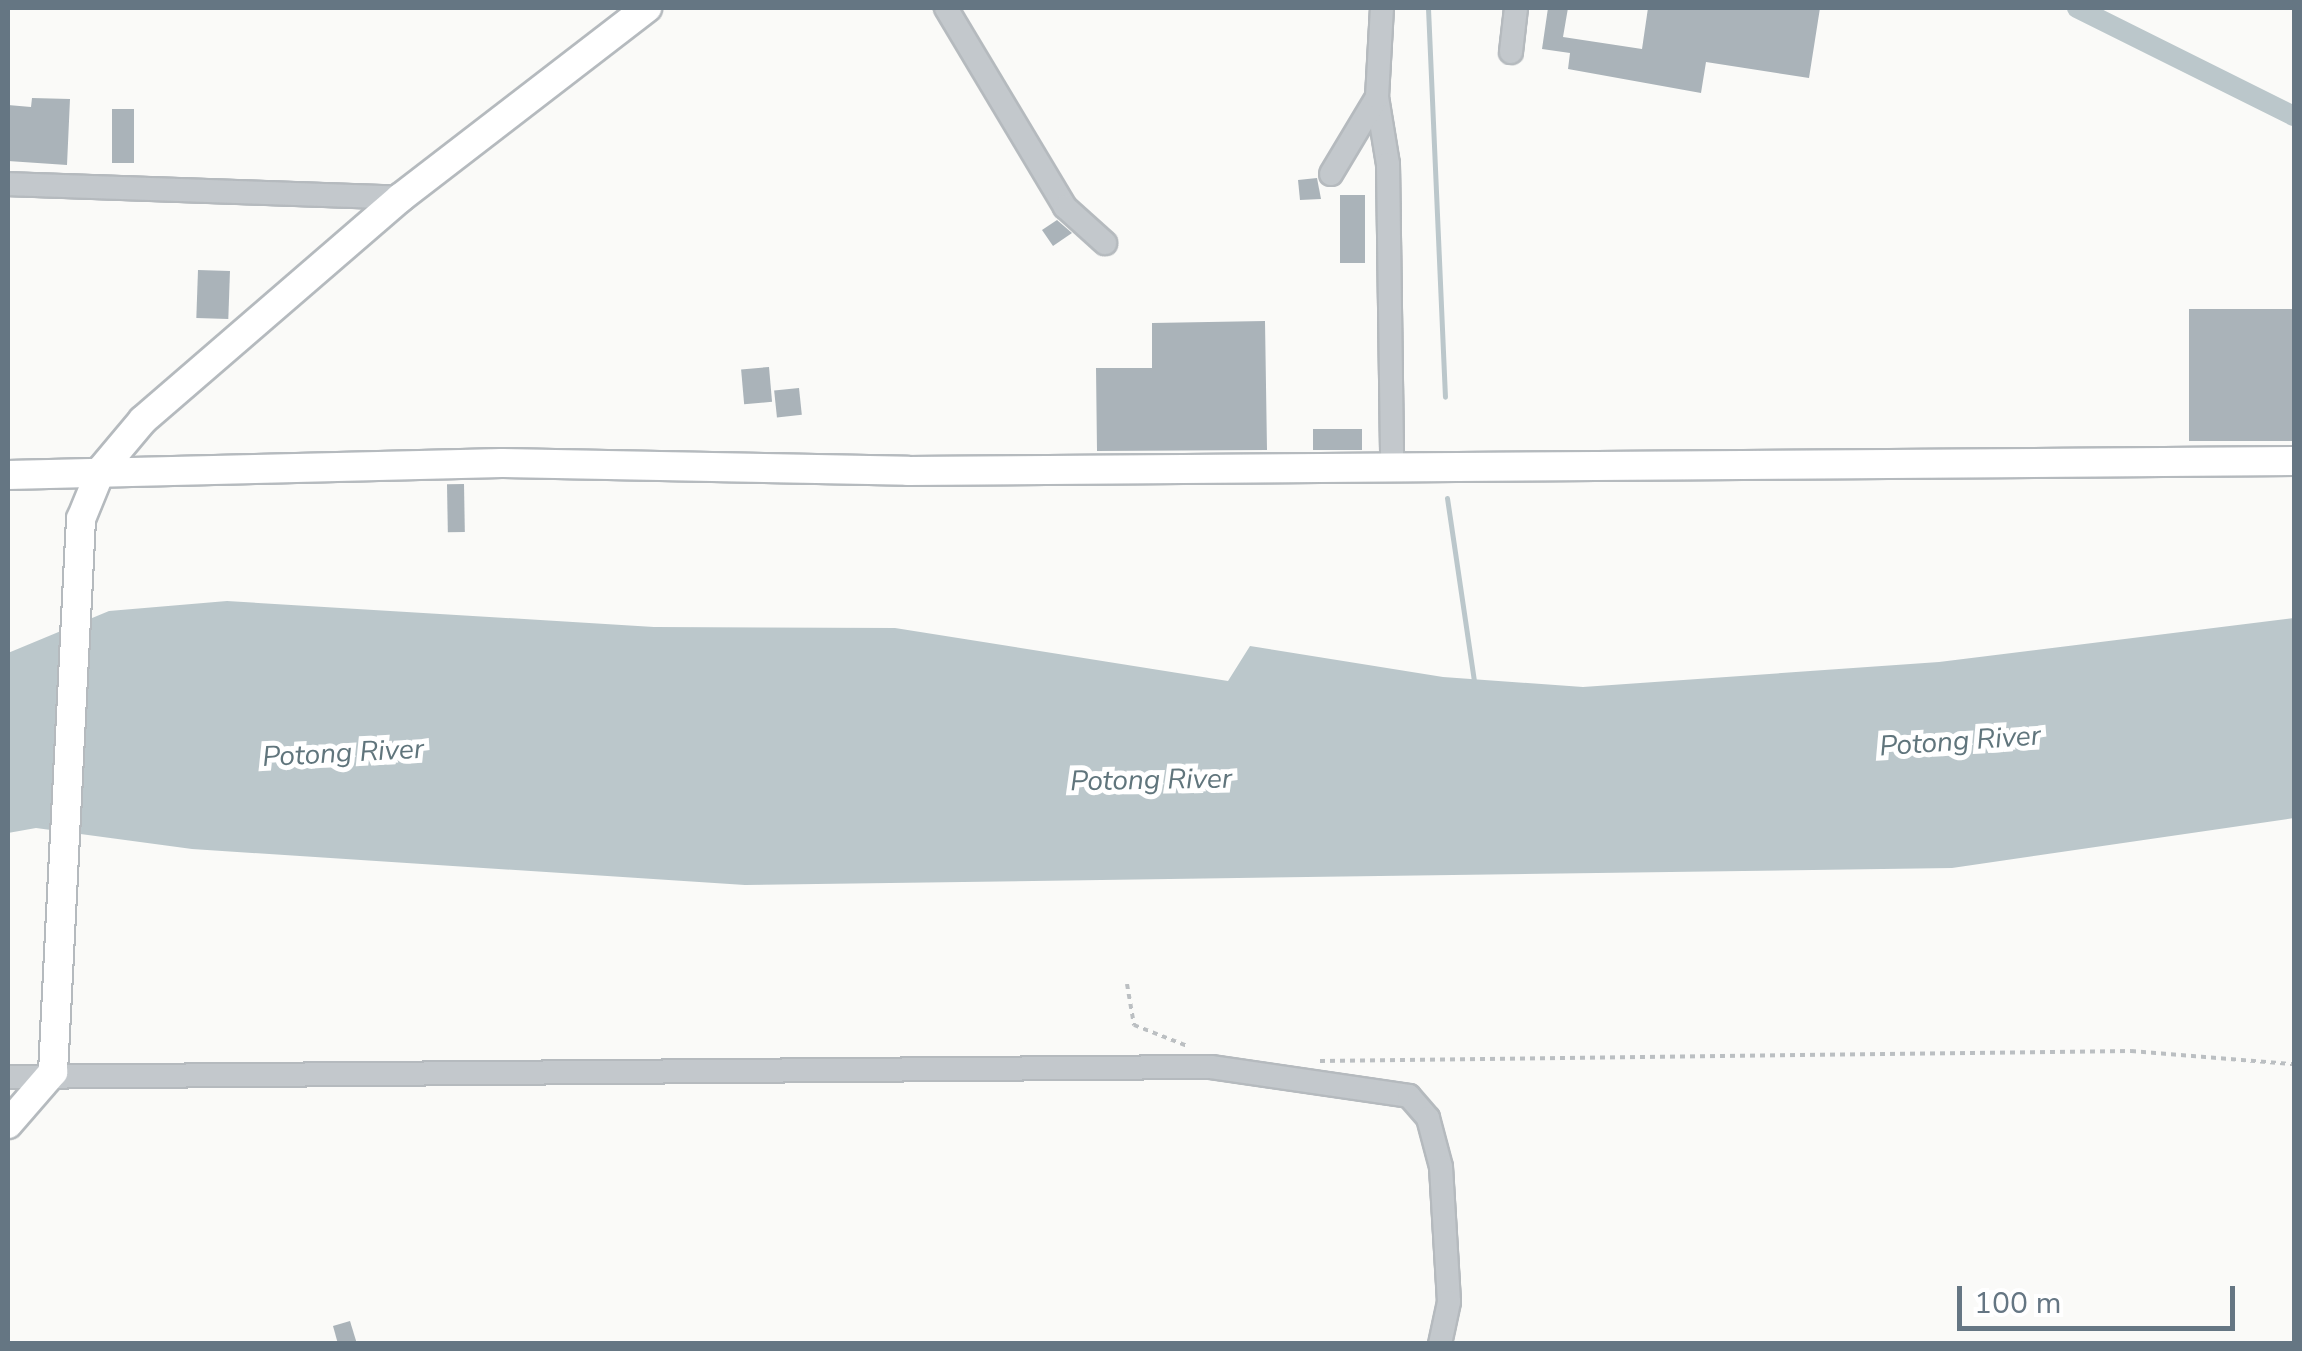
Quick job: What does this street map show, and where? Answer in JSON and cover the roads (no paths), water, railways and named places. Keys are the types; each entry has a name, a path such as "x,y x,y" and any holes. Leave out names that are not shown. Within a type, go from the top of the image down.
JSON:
{"main road":[{"path":"8,1124 53,1072 80,519 101,470 144,420 400,198 647,8"},
{"path":"8,475 502,463 908,471 2294,460"}],"street":[{"path":"946,8 1065,207 1106,243"},
{"path":"1382,8 1377,97 1388,164 1392,468"},
{"path":"1511,52 1516,8"},
{"path":"1330,174 1377,97"},
{"path":"8,184 400,198"},
{"path":"8,1077 53,1072 70,1079 1211,1066 1408,1096 1428,1118 1442,1167 1449,1302 1440,1344"}],"water":[{"name":"Potong River","path":"227,601 654,627 895,628 1228,681 1250,646 1443,677 1583,687 1939,662 2294,618 2294,818 1952,868 745,885 192,849 36,828 8,833 8,653 109,611"}],"waterway":[{"path":"1428,8 1445,397"},
{"path":"2077,8 2294,116"},
{"path":"1447,498 1474,681"}]}
